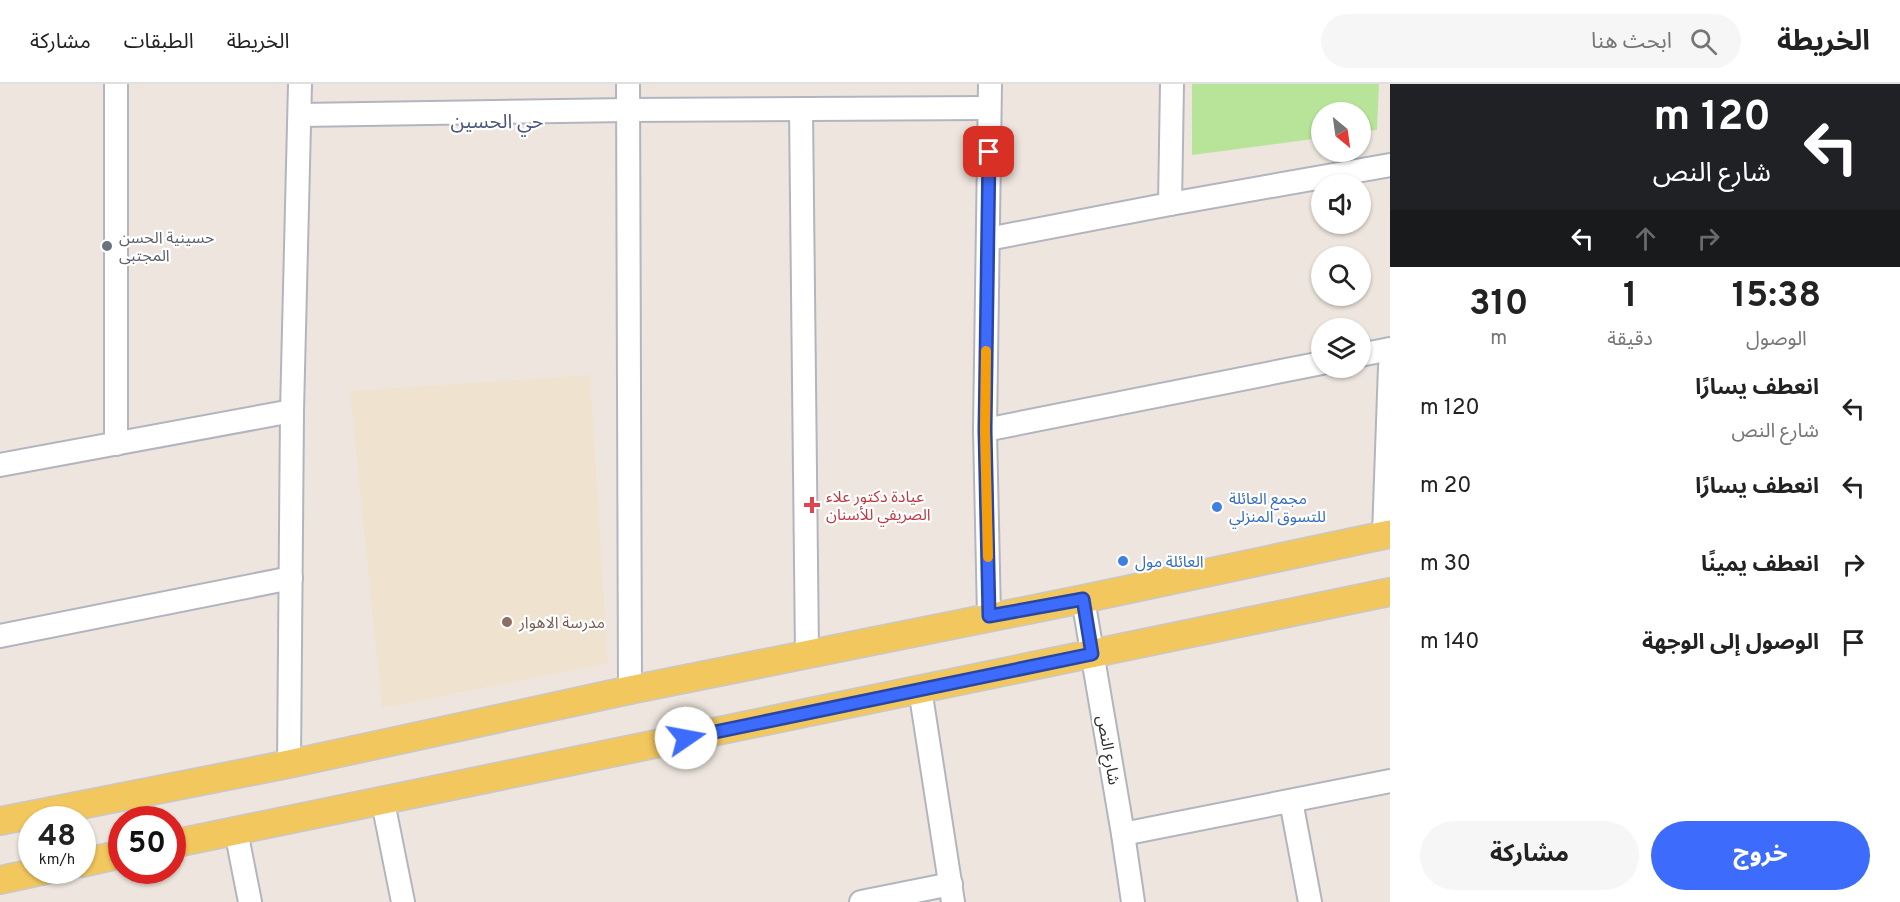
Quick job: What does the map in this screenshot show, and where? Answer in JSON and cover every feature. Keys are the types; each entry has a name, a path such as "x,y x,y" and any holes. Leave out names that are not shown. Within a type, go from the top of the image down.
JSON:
{"main road":[{"path":"0,821 289,764 807,653 1083,599 1387,535"},
{"path":"186,841 1390,592"},
{"path":"0,880 18,876"}],"street":[{"path":"116,84 116,444"},
{"path":"289,764 292,411 300,84"},
{"path":"628,84 630,690"},
{"path":"989,616 985,430 990,84"},
{"path":"1170,204 1172,84"},
{"path":"300,115 989,108"},
{"path":"801,110 807,653"},
{"path":"988,239 1390,165"},
{"path":"1371,353 1390,349"},
{"path":"985,430 1311,365"},
{"path":"1387,535 1390,366"},
{"path":"0,465 292,411"},
{"path":"0,636 291,578"},
{"name":"شارع النص","path":"1083,599 1123,834 1132,902"},
{"path":"861,902 952,893 920,688"},
{"path":"1123,834 1390,781"},
{"path":"383,801 403,902"},
{"path":"1291,801 1310,902"},
{"path":"236,831 250,902"}],"shaded area":[{"path":"590,375 608,663 382,708 350,391"}],"green space":[{"path":"1192,84 1379,84 1377,130 1371,131 1371,102 1311,102 1311,139 1192,155"}],"slow traffic":[{"path":"986,351 988,557"}],"place":[{"name":"حسينية الحسن المجتبى","path":"107,246"},
{"name":"عيادة دكتور علاء الصريفي للأسنان","path":"812,505"},
{"name":"مجمع العائلة للتسوق المنزلي","path":"1217,507"},
{"name":"العائلة مول","path":"1123,561"},
{"name":"مدرسة الاهوار","path":"507,622"}],"district":[{"name":"حي الحسين","path":"497,121"}],"route":[{"path":"686,738 1092,654 1083,599 989,616 985,430 989,152"}]}
